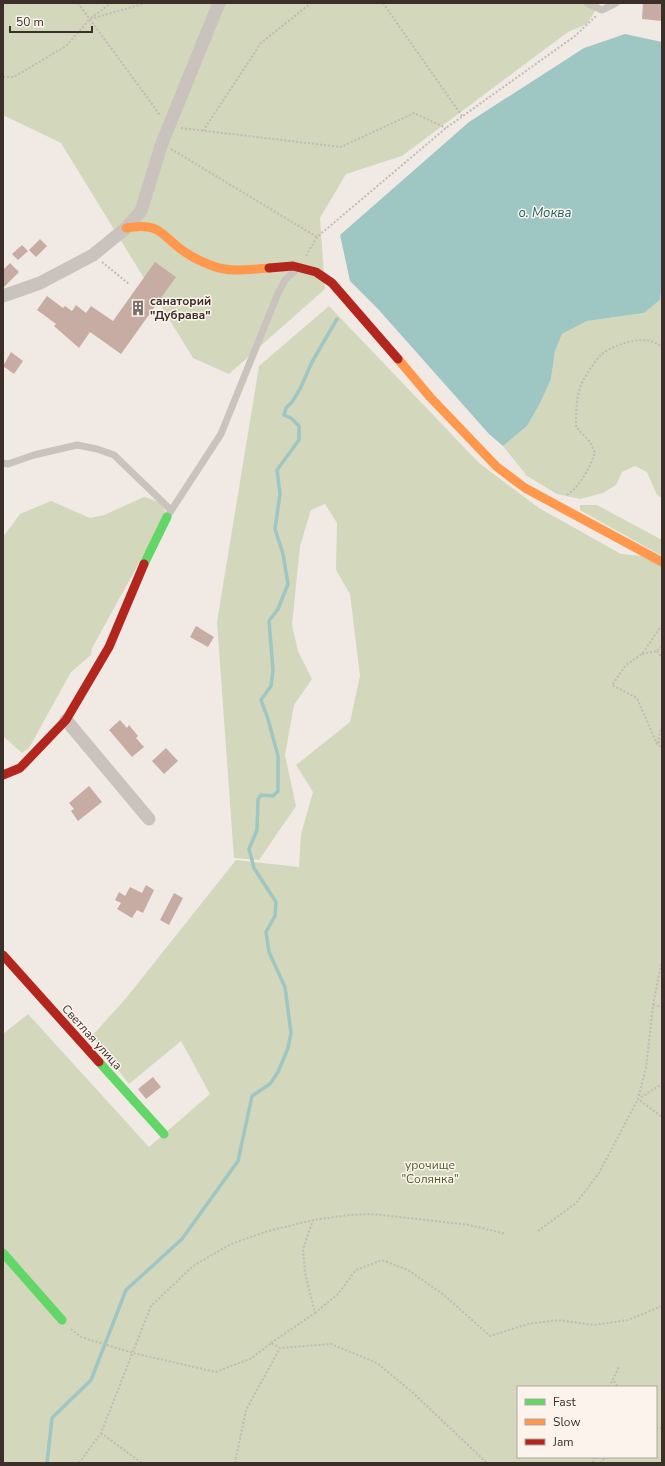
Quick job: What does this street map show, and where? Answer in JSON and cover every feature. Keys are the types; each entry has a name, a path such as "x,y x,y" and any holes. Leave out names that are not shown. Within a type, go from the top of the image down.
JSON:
{"street":[{"path":"3,296 40,283 93,256 126,228 141,211 162,143 219,3"},
{"path":"126,228 143,225 164,233 187,254 215,267 241,270 293,266 316,272 332,283 430,397 497,467 525,488 662,562"},
{"path":"3,775 20,768 66,720 109,647 140,572 169,514"},
{"path":"66,720 149,819"},
{"name":"Светлая улица","path":"3,955 164,1134"},
{"path":"3,1253 62,1320"}],"lane":[{"path":"587,3 602,10 616,3"},
{"path":"3,463 8,464 77,446 98,450 114,456 169,514 221,434 284,280 298,268"}],"path":[{"path":"78,3 169,126 341,147 414,113 446,128"},
{"path":"3,77 14,77 66,46 90,19 111,3"},
{"path":"90,19 146,3"},
{"path":"203,131 261,43 311,3"},
{"path":"383,3 462,116"},
{"path":"298,268 317,237 446,128 575,36 602,10"},
{"path":"162,143 317,237"},
{"path":"93,256 129,284"},
{"path":"556,504 574,490 590,467 595,453 590,442 576,427 576,410 583,380 602,354 629,342 647,339 662,347"},
{"path":"642,654 662,625"},
{"path":"662,645 657,650 642,654 626,665 612,685 637,698 657,744 662,747"},
{"path":"657,650 662,658"},
{"path":"657,744 662,726"},
{"path":"657,744 662,738"},
{"path":"538,1231 576,1203 594,1179 638,1099 646,1068 653,1005 662,960"},
{"path":"653,1005 662,1007"},
{"path":"638,1099 662,1084"},
{"path":"638,1099 662,1117"},
{"path":"79,1463 101,1432 151,1306 193,1266 231,1244 268,1231 313,1220 350,1215 372,1214 469,1225 506,1234"},
{"path":"313,1220 304,1249 306,1273 315,1313"},
{"path":"62,1320 81,1337 133,1353 216,1372 252,1358 315,1313 338,1294 356,1270 382,1260 408,1270 444,1295 490,1336 528,1324 558,1320 594,1324 628,1320 662,1306"},
{"path":"271,1343 280,1348 331,1344 377,1363 412,1392 487,1463"},
{"path":"235,1463 246,1410 258,1384 270,1369 280,1348"},
{"path":"610,1386 614,1381 619,1368"},
{"path":"614,1381 617,1386"},
{"path":"101,1432 142,1463"}],"green space":[{"path":"3,3 600,3 587,24 568,32 402,156 346,174 320,218 325,289 229,374 193,358 61,143 3,115"},
{"path":"662,286 662,498 657,495 647,472 635,466 622,472 616,485 603,493 580,499 557,494 527,476 503,446 527,426 551,379 555,351 562,334 587,321 644,313 660,300"},
{"name":"урочище \"Солянка\"","path":"329,306 479,463 539,508 621,554 662,558 662,1463 3,1463 3,1034 28,1014 149,1147 210,1094 181,1041 129,1084 92,1036 127,997 236,860 299,867 301,834 313,792 296,765 350,722 360,676 350,594 336,570 337,523 325,504 311,510 300,546 292,625 298,651 312,679 294,705 285,755 296,806 259,860 234,858 217,622 259,366"},
{"path":"144,497 161,504 166,514 92,648 91,655 71,672 29,748 22,753 3,736 3,537 20,514 51,501 90,518 104,515"},
{"path":"580,505 597,505 662,540 662,556 580,510"}],"water":[{"name":"о. Моква","path":"625,34 662,42 662,286 660,300 644,313 587,321 562,334 555,351 551,379 540,403 527,426 503,446 489,434 378,309 350,281 340,235 469,122 584,48"}],"building":[{"path":"643,3 662,3 662,21 642,19"},
{"path":"40,239 47,246 36,257 29,250"},
{"path":"22,245 28,251 18,260 12,254"},
{"path":"155,262 176,277 121,354 90,332 79,348 54,326 56,324 37,310 47,296 63,308 65,306 72,311 76,305 86,313 91,306 113,321"},
{"path":"10,263 19,272 3,288 3,270"},
{"path":"11,352 23,361 14,374 3,366"},
{"path":"196,626 214,637 208,647 190,637"},
{"path":"120,720 127,728 129,725 138,736 136,738 144,747 132,757 109,730"},
{"path":"166,748 178,761 164,774 152,761"},
{"path":"89,786 102,802 78,821 71,811 74,809 69,803"},
{"path":"146,885 154,890 143,913 137,910 132,918 117,909 121,903 115,900 119,892 125,896 130,887 142,893"},
{"path":"174,893 183,898 169,925 160,920"},
{"path":"153,1077 161,1087 146,1099 138,1089"}],"waterway":[{"path":"47,1463 52,1418 91,1380 126,1290 182,1239 238,1161 252,1096 270,1084 278,1072 288,1048 291,1033 285,987 269,952 266,932 275,916 276,902 254,868 249,849 257,830 258,799 261,795 273,796 278,791 278,756 261,700 271,686 273,670 269,621 278,609 288,584 283,554 275,529 280,494 277,470 299,440 299,426 291,418 284,415 286,408 292,402 300,389 312,362 337,319"}],"traffic: fast":[{"path":"144,564 167,517"},
{"path":"99,1062 164,1134"},
{"path":"3,1253 62,1320"}],"traffic: slow":[{"path":"126,228 138,226 155,229 161,232 179,248 191,256 220,268 241,270 269,268"},
{"path":"398,359 430,397 497,467 525,488 662,562"}],"traffic: jam":[{"path":"269,268 293,266 316,272 332,283 398,359"},
{"path":"3,775 20,768 66,720 109,647 144,564"},
{"path":"3,955 99,1062"}],"place":[{"name":"санаторий \"Дубрава\"","path":"138,308"}]}
